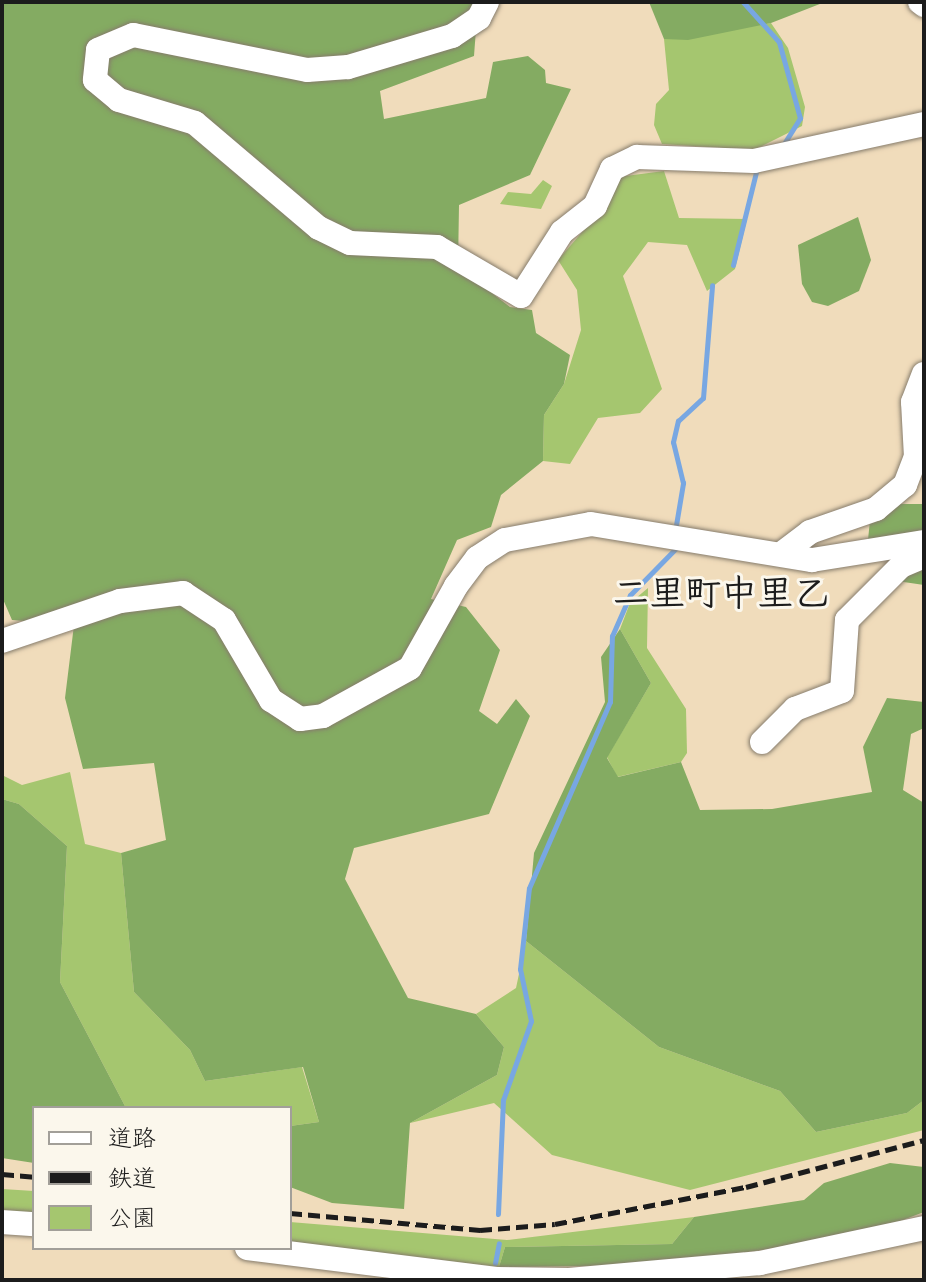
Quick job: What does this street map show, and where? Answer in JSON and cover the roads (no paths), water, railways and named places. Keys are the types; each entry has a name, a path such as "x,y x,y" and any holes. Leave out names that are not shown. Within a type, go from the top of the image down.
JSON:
{"street":[{"path":"487,2 479,18 452,36 348,67 307,70 133,35 98,50 95,80 119,100 208,132 319,228 350,243 437,247 521,296 562,232 595,206 612,169 637,157 754,161 924,124"},
{"path":"781,554 810,532 876,509 905,485 916,457 913,402 924,374"},
{"path":"2,641 120,601 183,593 224,620 279,707 300,719 323,716 410,668 470,568 505,540 591,524 812,560 924,542"},
{"path":"762,742 795,709 842,691 848,683 847,620 901,566 924,556"},
{"path":"2,1222 32,1224"},
{"path":"263,1250 496,1279 761,1272 924,1228"}],"waterway":[{"path":"743,2 779,42 800,118 782,147"},
{"path":"733,265 756,172"},
{"path":"676,525 683,483 673,442 678,421 703,398 712,285"},
{"path":"498,1214 503,1100 531,1021 520,969 529,888 610,702 612,636 630,595 677,547"},
{"path":"495,1263 499,1243"}],"railway":[{"path":"292,1213 480,1230 555,1224 746,1187 924,1140"},
{"path":"2,1174 32,1177"}],"district":[{"name":"二里町中里乙","path":"721,599"}]}
